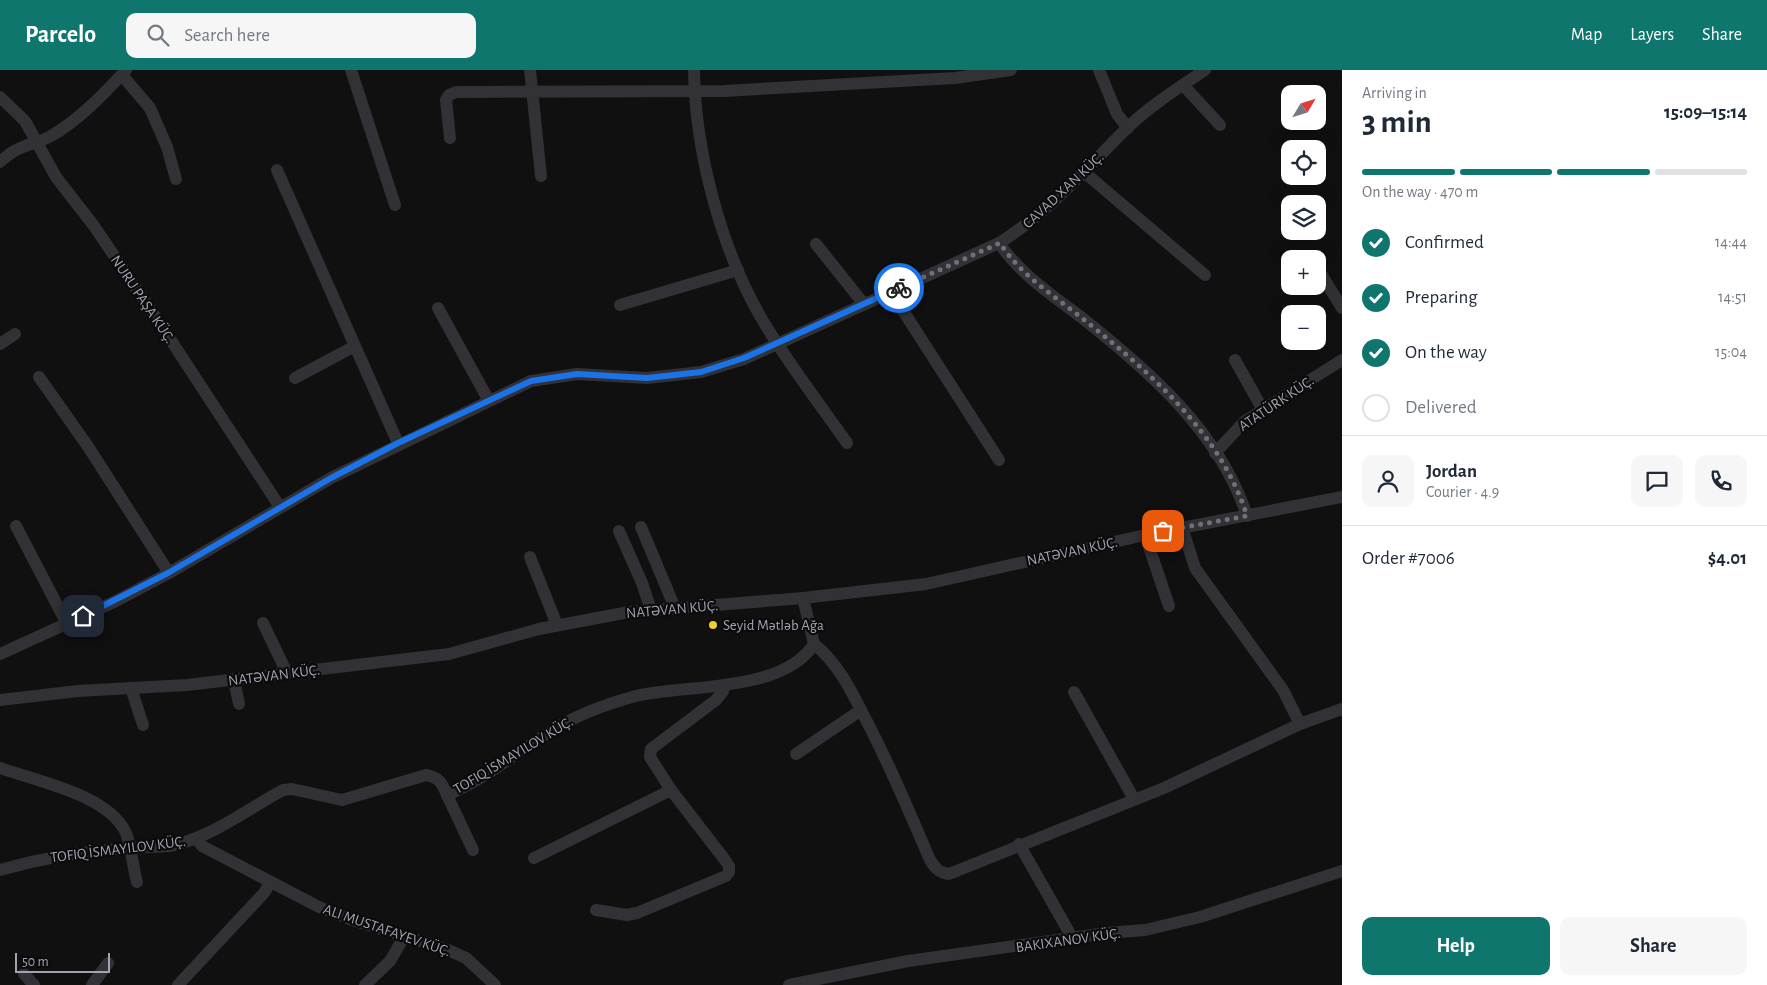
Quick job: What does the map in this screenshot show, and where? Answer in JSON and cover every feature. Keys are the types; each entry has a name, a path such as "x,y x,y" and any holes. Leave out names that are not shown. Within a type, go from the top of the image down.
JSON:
{"street":[{"path":"351,70 395,205"},
{"path":"530,70 541,176"},
{"path":"694,70 696,116 707,174 738,270 763,320 847,443"},
{"path":"450,138 446,100 449,95 456,92 724,91 955,78 1011,70"},
{"path":"1099,70 1117,114 1128,128"},
{"name":"CAVAD XAN KÜÇ.","path":"0,654 66,624 168,573 280,507 398,443 531,381 553,376 577,374 647,378 701,372 744,358 1000,243 1034,220 1128,128 1205,70"},
{"path":"0,162 19,146 49,136 66,125 124,72 150,108 167,147 176,179"},
{"path":"1183,85 1220,125"},
{"name":"NURU PAŞA KÜÇ.","path":"0,97 25,121 56,177 94,226 280,507"},
{"path":"277,170 398,443"},
{"path":"1084,172 1205,275"},
{"path":"1000,243 1020,269 1114,344 1172,397 1216,453 1240,495 1247,516"},
{"path":"816,244 863,303"},
{"path":"620,305 738,270"},
{"path":"1326,282 1342,308"},
{"path":"891,292 999,460"},
{"path":"438,308 490,401"},
{"path":"0,344 15,334"},
{"path":"294,378 355,346"},
{"path":"1235,360 1264,410"},
{"name":"ATATÜRK KÜÇ.","path":"1216,453 1245,421 1342,360"},
{"path":"39,377 89,448 168,573"},
{"name":"NATƏVAN KÜÇ.","path":"0,700 78,691 234,680 448,654 557,625 650,610 803,598 940,582 1182,527 1247,516 1342,496"},
{"path":"16,526 66,624"},
{"path":"641,527 675,608"},
{"path":"1182,527 1195,568 1283,690 1300,724"},
{"path":"619,531 642,582 650,610"},
{"path":"1145,535 1169,606"},
{"path":"530,557 557,625"},
{"path":"803,598 814,644 830,660 861,710 883,752 930,860 936,870 949,874 1019,844 1134,799 1300,724 1342,709"},
{"path":"263,623 287,673"},
{"path":"447,794 492,772 565,722 601,708 659,691 724,686 757,678 800,661 814,644"},
{"path":"234,680 239,704"},
{"path":"596,910 627,915 637,913 726,876 729,872 725,860 671,790 650,757 651,749 716,700 724,691 724,686"},
{"path":"131,688 143,725"},
{"path":"1074,692 1134,799"},
{"path":"796,754 861,710"},
{"path":"0,768 83,795 122,827 127,836 128,848 137,882"},
{"path":"0,870 64,854 159,847 196,838 283,790 292,789 342,800 426,775 436,776 440,781 473,850"},
{"path":"534,858 671,790"},
{"path":"196,838 202,846 327,911 404,938 446,949 466,958 482,980 495,985"},
{"path":"1019,844 1073,939"},
{"path":"789,985 908,961 1106,933 1145,930 1200,917 1342,871"},
{"path":"178,985 264,893 270,883"},
{"path":"365,985 390,961 404,938"},
{"path":"92,985 108,963"},
{"path":"24,974 34,985"}],"way so far":[{"path":"899,288 1000,243 1020,269 1114,344 1156,382 1172,397 1216,453 1240,495 1247,516 1163,531"}],"place":[{"name":"Seyid Mətləb Ağa","path":"713,625"}],"route":[{"path":"83,616 116,601 168,573 331,478 398,443 437,427 531,381 553,376 577,374 647,378 701,372 744,358 899,288"}]}
